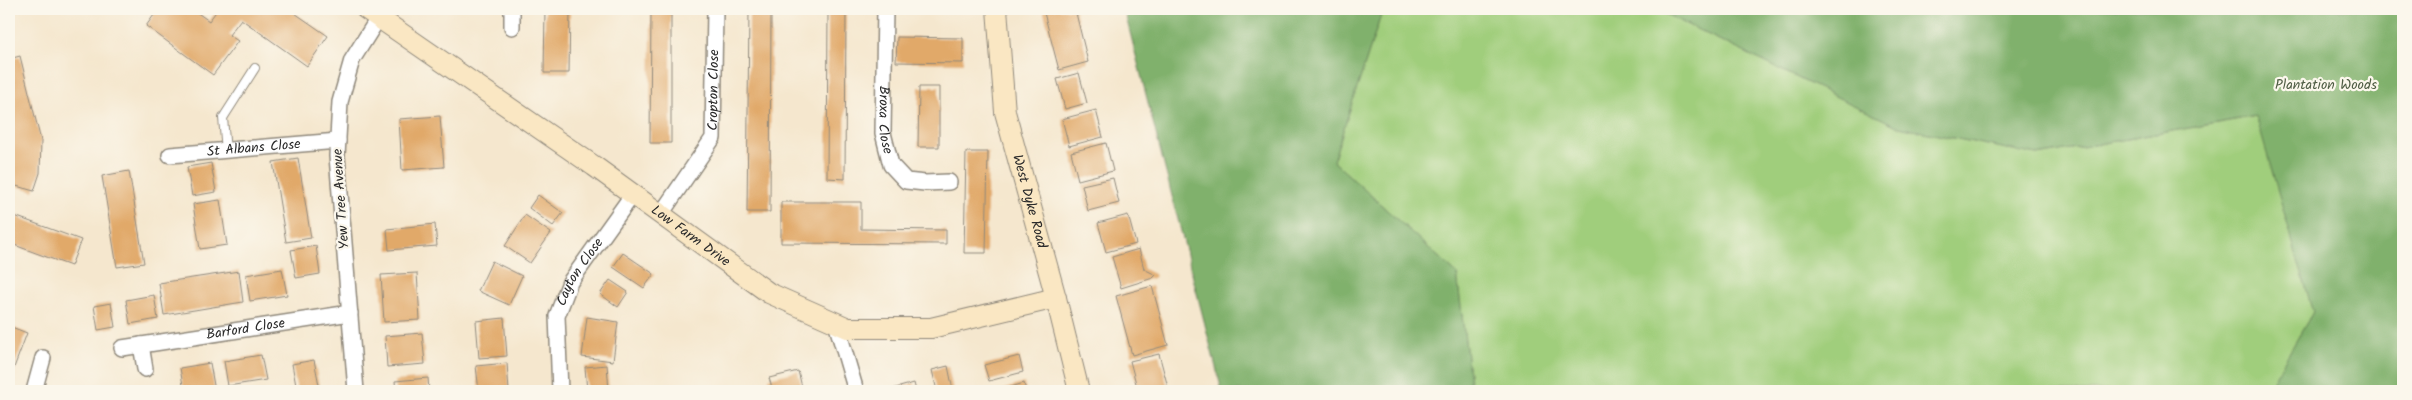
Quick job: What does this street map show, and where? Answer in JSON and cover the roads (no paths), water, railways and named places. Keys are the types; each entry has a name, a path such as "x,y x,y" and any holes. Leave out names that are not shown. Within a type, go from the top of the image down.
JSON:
{"street":[{"path":"512,9 512,27"},
{"name":"Cropton Close","path":"661,214 713,138 715,9"},
{"name":"Broxa Close","path":"885,9 883,133 891,165 906,181 925,183 949,182"},
{"name":"West Dyke Road","path":"996,9 1005,112 1056,298 1079,391"},
{"name":"Low Farm Drive","path":"373,13 633,194 769,293 836,323 848,328 931,328 1056,298"},
{"name":"Yew Tree Avenue","path":"356,391 337,156 340,102 352,60 373,13"},
{"name":"St Albans Close","path":"170,156 338,141"},
{"name":"Cayton Close","path":"560,391 557,316 570,282 633,194"},
{"name":"Barford Close","path":"122,348 350,313"},
{"path":"836,323 856,391"},
{"path":"141,345 145,369"},
{"path":"37,390 43,358"}],"lane":[{"path":"226,150 223,118 255,68"}],"park label":[{"name":"Plantation Woods","path":"2326,85"}]}
